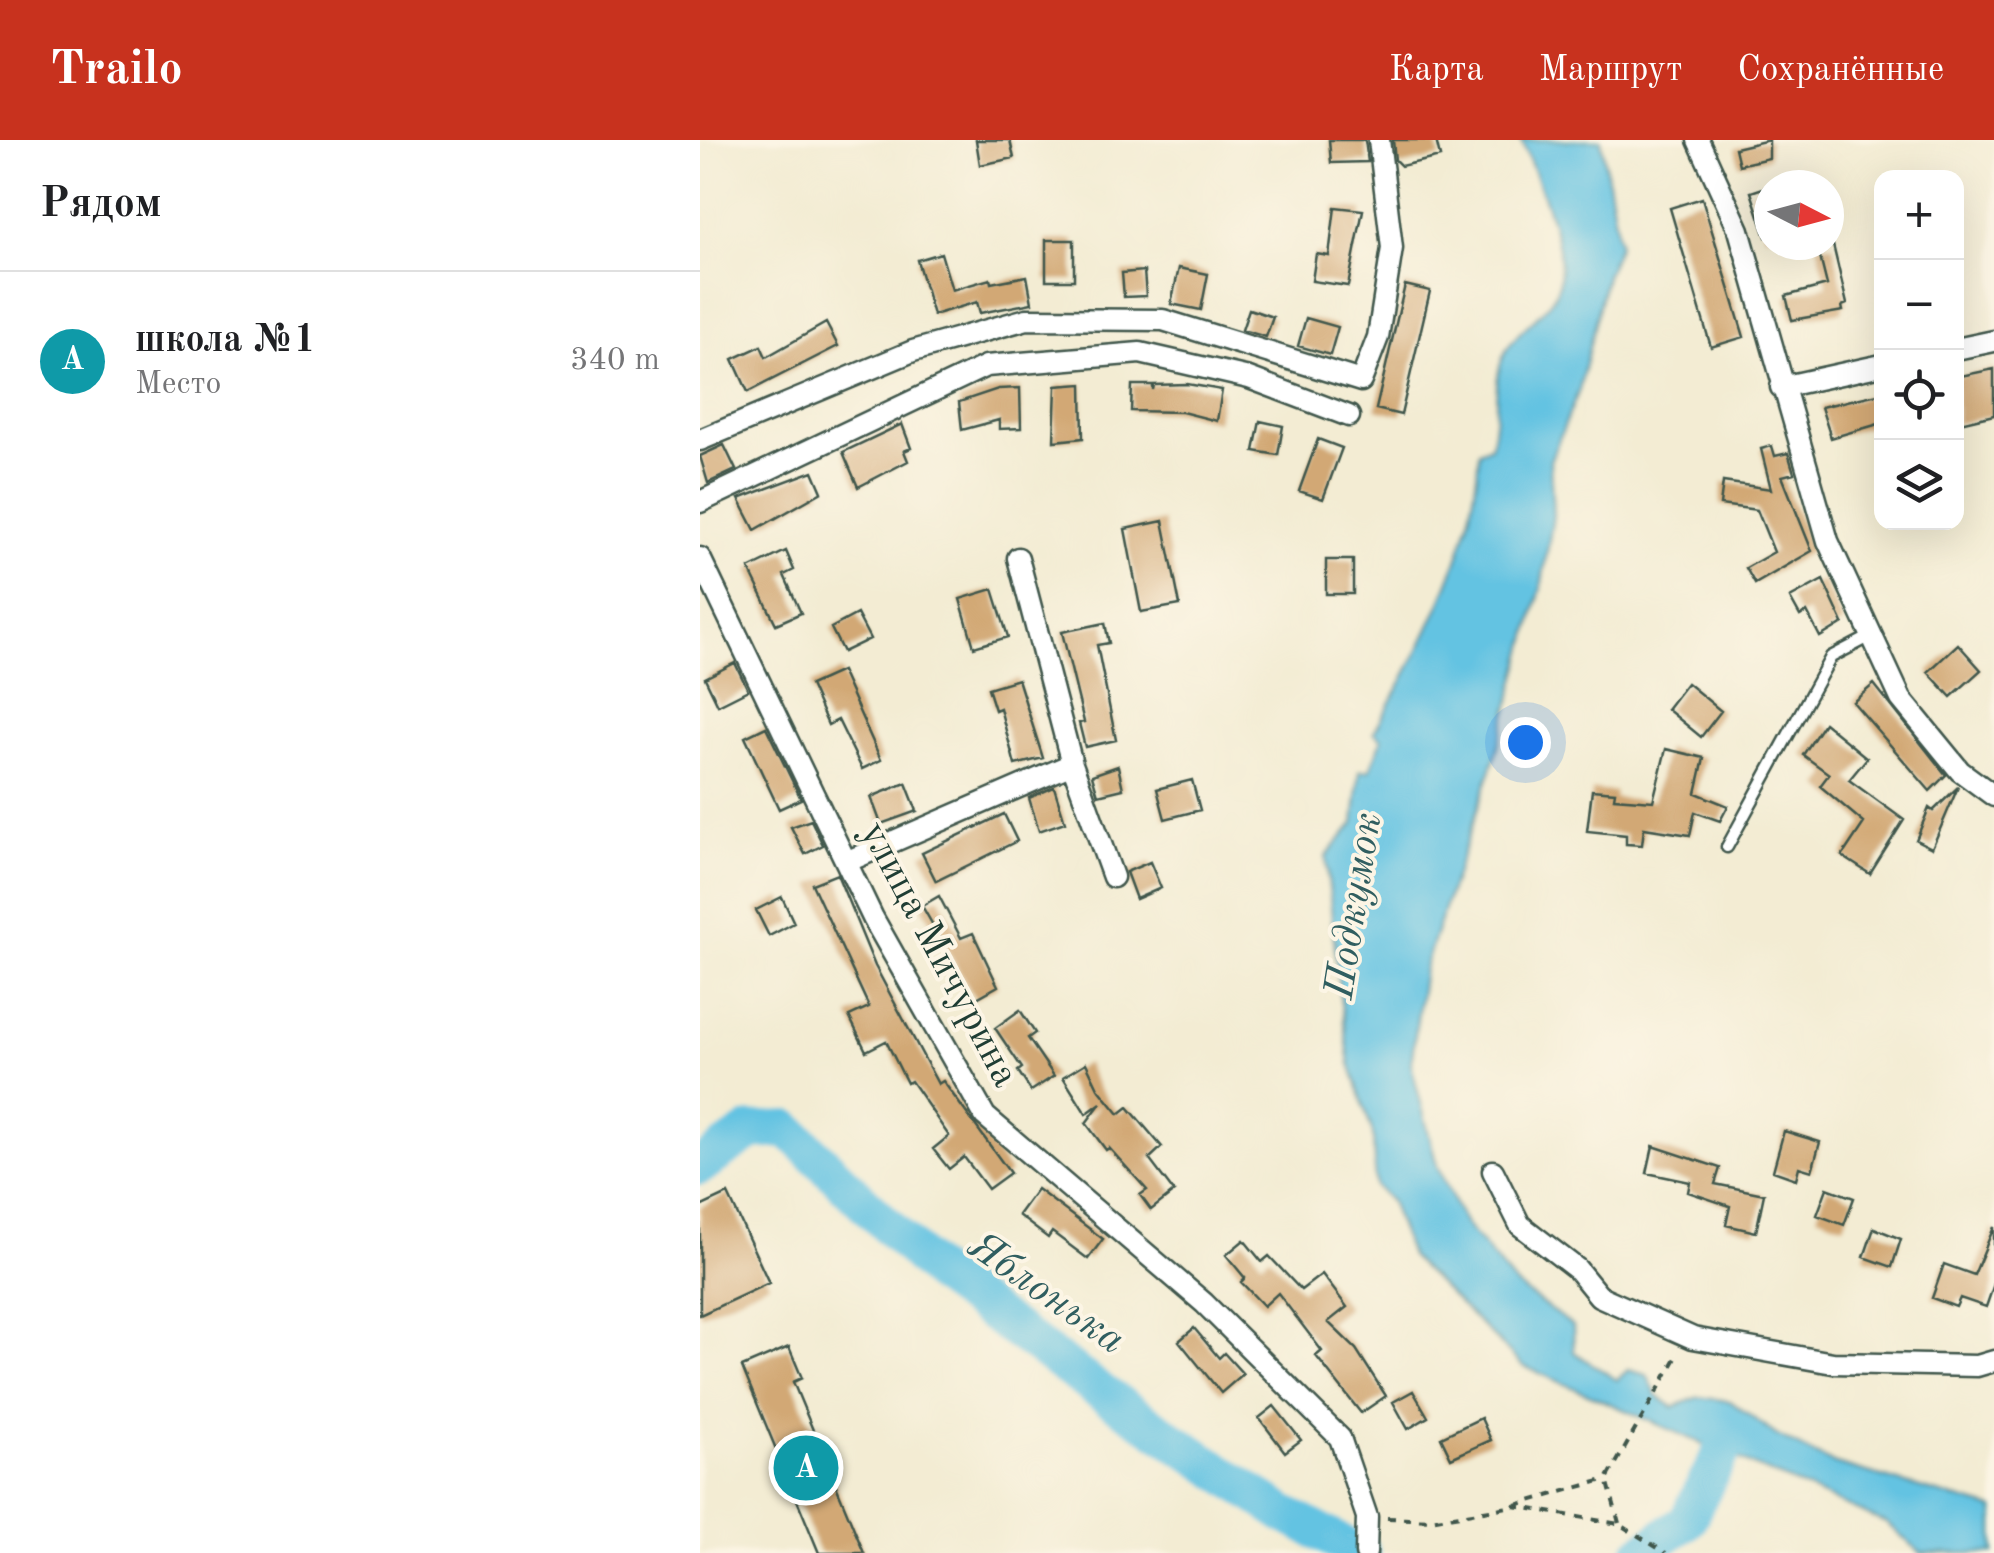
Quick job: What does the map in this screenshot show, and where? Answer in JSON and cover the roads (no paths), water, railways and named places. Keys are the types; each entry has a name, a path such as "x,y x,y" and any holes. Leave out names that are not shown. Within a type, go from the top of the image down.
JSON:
{"street":[{"path":"700,440 913,351 1026,319 1163,320 1361,381 1378,337 1392,248 1378,140"},
{"path":"1698,140 1738,230 1828,540 1902,700 1960,771 1994,796"},
{"path":"1964,347 1994,341"},
{"path":"700,502 986,366 1140,353 1250,378 1349,416"},
{"path":"1781,387 1874,367"},
{"name":"улица Мичурина","path":"700,558 846,862 985,1116 1204,1303 1340,1438 1367,1517 1366,1553"},
{"path":"1018,558 1072,764 1113,877"},
{"path":"846,862 1072,764"},
{"path":"1494,1171 1520,1225 1577,1268 1599,1296 1688,1335 1771,1355 1833,1363 1977,1366 1994,1361"}],"lane":[{"path":"1727,848 1831,657 1872,635"}],"water":[{"name":"Подкумок","path":"1521,140 1601,140 1619,244 1606,276 1579,390 1550,461 1553,516 1541,588 1496,754 1424,968 1411,1064 1437,1166 1464,1223 1516,1285 1573,1326 1574,1352 1617,1380 1628,1370 1647,1375 1657,1396 1673,1407 1699,1397 1730,1401 1776,1435 1832,1463 1994,1509 1994,1553 1921,1553 1886,1523 1523,1366 1410,1256 1390,1201 1375,1186 1373,1134 1350,1064 1326,857 1354,823 1360,771 1370,770 1382,739 1374,732 1427,632 1457,561 1468,525 1479,451 1490,446 1493,435 1504,355 1514,339 1549,304 1559,281 1560,262 1551,218"}],"waterway":[{"name":"Яблонька","path":"700,1166 751,1131 788,1129 936,1273 1098,1390 1284,1514 1361,1553"},
{"name":"Яблонька","path":"1641,1553 1687,1521 1726,1443"}],"place":[{"name":"школа №1","path":"806,1468"}]}
